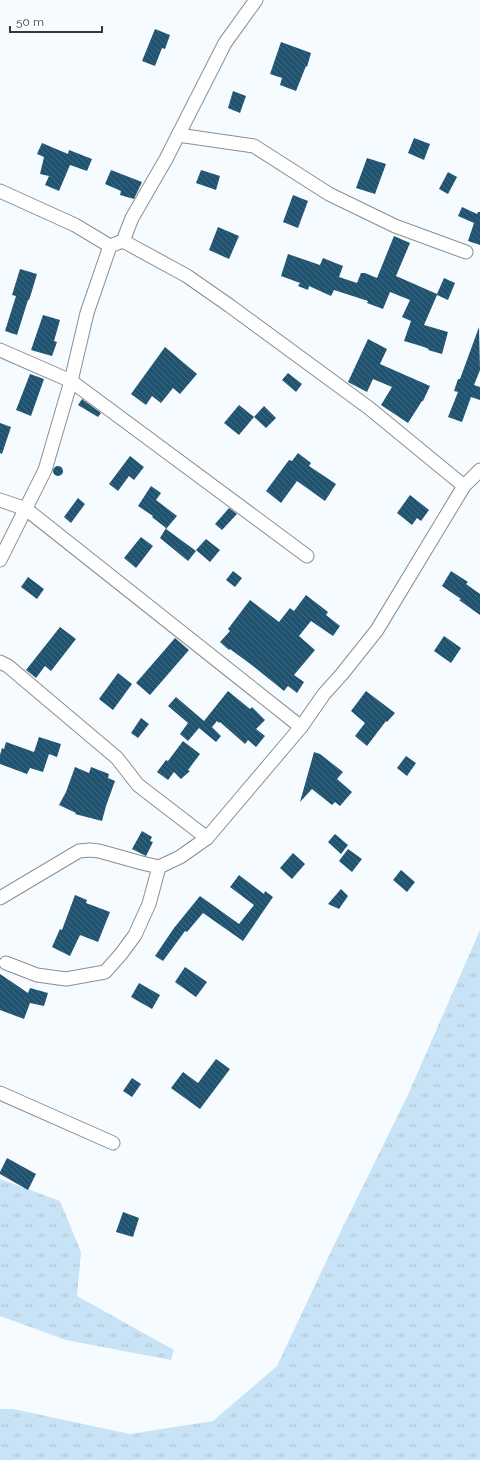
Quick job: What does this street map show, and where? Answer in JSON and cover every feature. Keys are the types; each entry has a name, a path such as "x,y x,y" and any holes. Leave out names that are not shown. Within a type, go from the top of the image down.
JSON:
{"street":[{"path":"0,560 45,470 71,381 87,314 110,246 123,240 132,218 166,160 225,43 256,0"},
{"path":"178,135 254,146 329,194 395,226 466,252"},
{"path":"0,191 76,225 110,246"},
{"path":"123,240 186,276 230,306 369,408 464,486"},
{"path":"0,350 71,381 307,556"},
{"path":"0,898 79,851 99,850 159,867 180,857 207,838 301,727 324,694 377,630 464,486 480,470"},
{"path":"0,500 26,509 301,727"},
{"path":"0,662 8,666 117,758 138,785 207,838"},
{"path":"2,965 37,975 66,979 105,972 135,935 149,904 159,867"},
{"path":"0,1093 113,1143"}],"green space":[{"path":"480,930 480,1460 0,1460 0,1409 13,1409 130,1434 213,1421 277,1366 333,1247 407,1097"},
{"path":"0,1179 60,1201 81,1252 77,1296 174,1350 171,1360 66,1340 0,1316"}],"building":[{"path":"155,29 170,35 165,49 162,48 155,66 142,61"},
{"path":"281,42 311,53 307,67 306,66 296,91 280,85 282,78 270,74"},
{"path":"233,91 246,96 240,113 228,108"},
{"path":"414,138 430,144 424,160 408,153"},
{"path":"42,143 68,154 69,150 92,159 87,171 70,165 59,191 45,185 49,176 40,174 44,157 37,154"},
{"path":"367,158 386,164 375,194 356,188"},
{"path":"111,170 142,182 134,199 120,195 121,191 105,184"},
{"path":"201,170 220,176 216,190 196,183"},
{"path":"448,172 457,177 448,194 439,189"},
{"path":"293,195 308,201 298,228 283,222"},
{"path":"462,207 477,214 480,212 480,245 468,241 474,223 458,216"},
{"path":"218,227 239,236 229,259 209,250"},
{"path":"394,236 410,243 396,276 437,294 444,278 455,283 448,300 437,295 424,325 448,332 442,354 404,341 411,321 402,317 410,300 390,292 383,309 367,303 368,301 334,290 331,296 309,286 308,290 298,286 300,283 281,276 288,254 320,265 323,258 343,266 339,277 357,283 361,273 377,278"},
{"path":"20,269 37,274 17,335 5,331 16,296 12,295"},
{"path":"43,315 60,320 54,341 57,342 52,356 31,350"},
{"path":"479,327 480,370 474,385 480,387 480,400 471,397 462,422 448,417 458,392 454,391 458,379 460,379"},
{"path":"368,339 387,349 380,364 430,386 423,401 408,423 381,405 392,387 373,379 367,392 348,382"},
{"path":"165,347 197,374 180,394 173,388 161,403 152,396 146,405 131,394"},
{"path":"288,373 302,384 296,392 282,380"},
{"path":"30,374 44,379 31,416 16,410"},
{"path":"82,399 101,413 98,417 78,405"},
{"path":"239,405 254,417 239,435 224,423"},
{"path":"264,406 276,418 266,428 254,417"},
{"path":"0,423 11,427 2,454 0,453"},
{"path":"298,453 311,463 309,466 336,484 325,501 297,481 281,503 266,491 289,460 292,461"},
{"path":"130,456 144,467 134,480 129,476 118,491 109,484"},
{"path":"56,466 60,466 62,467 62,475 56,476 53,473 53,469"},
{"path":"151,486 161,493 156,500 177,516 166,529 196,551 188,561 160,538 166,528 152,517 153,516 138,506"},
{"path":"410,495 429,510 421,521 417,518 412,525 397,513"},
{"path":"78,498 85,504 71,523 64,517"},
{"path":"229,508 237,514 222,530 215,524"},
{"path":"141,537 153,546 136,568 124,558"},
{"path":"206,539 220,550 210,562 196,550"},
{"path":"233,571 242,578 235,587 226,580"},
{"path":"451,571 468,582 466,584 480,594 480,615 442,586"},
{"path":"28,577 44,589 37,599 21,587"},
{"path":"306,595 328,612 326,615 340,626 333,636 311,621 299,636 315,650 294,675 304,682 297,693 288,686 284,691 220,642 230,631 228,629 250,600 279,622 290,608 294,611"},
{"path":"60,627 76,639 51,671 45,666 36,678 26,670"},
{"path":"444,636 461,648 451,663 434,651"},
{"path":"175,638 189,650 150,695 136,683"},
{"path":"118,673 132,684 113,710 99,699"},
{"path":"228,691 250,709 252,707 265,720 256,729 265,736 256,747 248,740 245,744 217,721 212,727 221,736 216,742 199,728 188,741 180,734 188,723 168,706 176,697 204,721"},
{"path":"366,691 395,713 387,722 386,721 367,746 355,736 365,723 351,711"},
{"path":"141,718 149,724 138,738 131,733"},
{"path":"39,737 61,744 57,757 49,754 43,772 30,768 27,774 0,764 0,755 6,742 34,752"},
{"path":"183,741 200,754 188,770 190,771 181,779 174,772 168,780 157,772 166,760 168,761"},
{"path":"314,752 320,754 343,772 337,779 352,792 340,806 335,802 332,805 312,789 300,802"},
{"path":"406,756 416,763 407,776 397,768"},
{"path":"75,767 89,773 91,767 109,774 108,778 115,781 102,821 75,814 76,813 59,805 66,792"},
{"path":"142,831 152,837 150,841 153,842 146,856 132,849"},
{"path":"335,834 348,845 341,854 328,842"},
{"path":"348,849 362,859 352,872 339,861"},
{"path":"293,853 305,864 292,879 280,868"},
{"path":"401,870 415,882 407,892 393,880"},
{"path":"239,875 264,894 265,891 273,897 243,941 203,913 187,932 185,931 163,961 155,956 174,928 200,896 239,924 254,905 230,887"},
{"path":"341,889 348,896 339,909 328,904"},
{"path":"75,895 87,900 86,903 110,912 98,942 80,935 70,956 52,947 60,929 62,930"},
{"path":"185,967 207,982 196,997 175,982"},
{"path":"0,974 28,993 30,988 48,993 44,1006 30,1003 24,1019 0,1010"},
{"path":"139,983 160,995 152,1009 131,997"},
{"path":"216,1059 230,1069 200,1109 171,1088 183,1072 198,1083"},
{"path":"132,1078 141,1084 132,1097 123,1091"},
{"path":"7,1158 36,1174 28,1190 0,1174"},
{"path":"123,1212 139,1218 133,1237 116,1232"}]}
